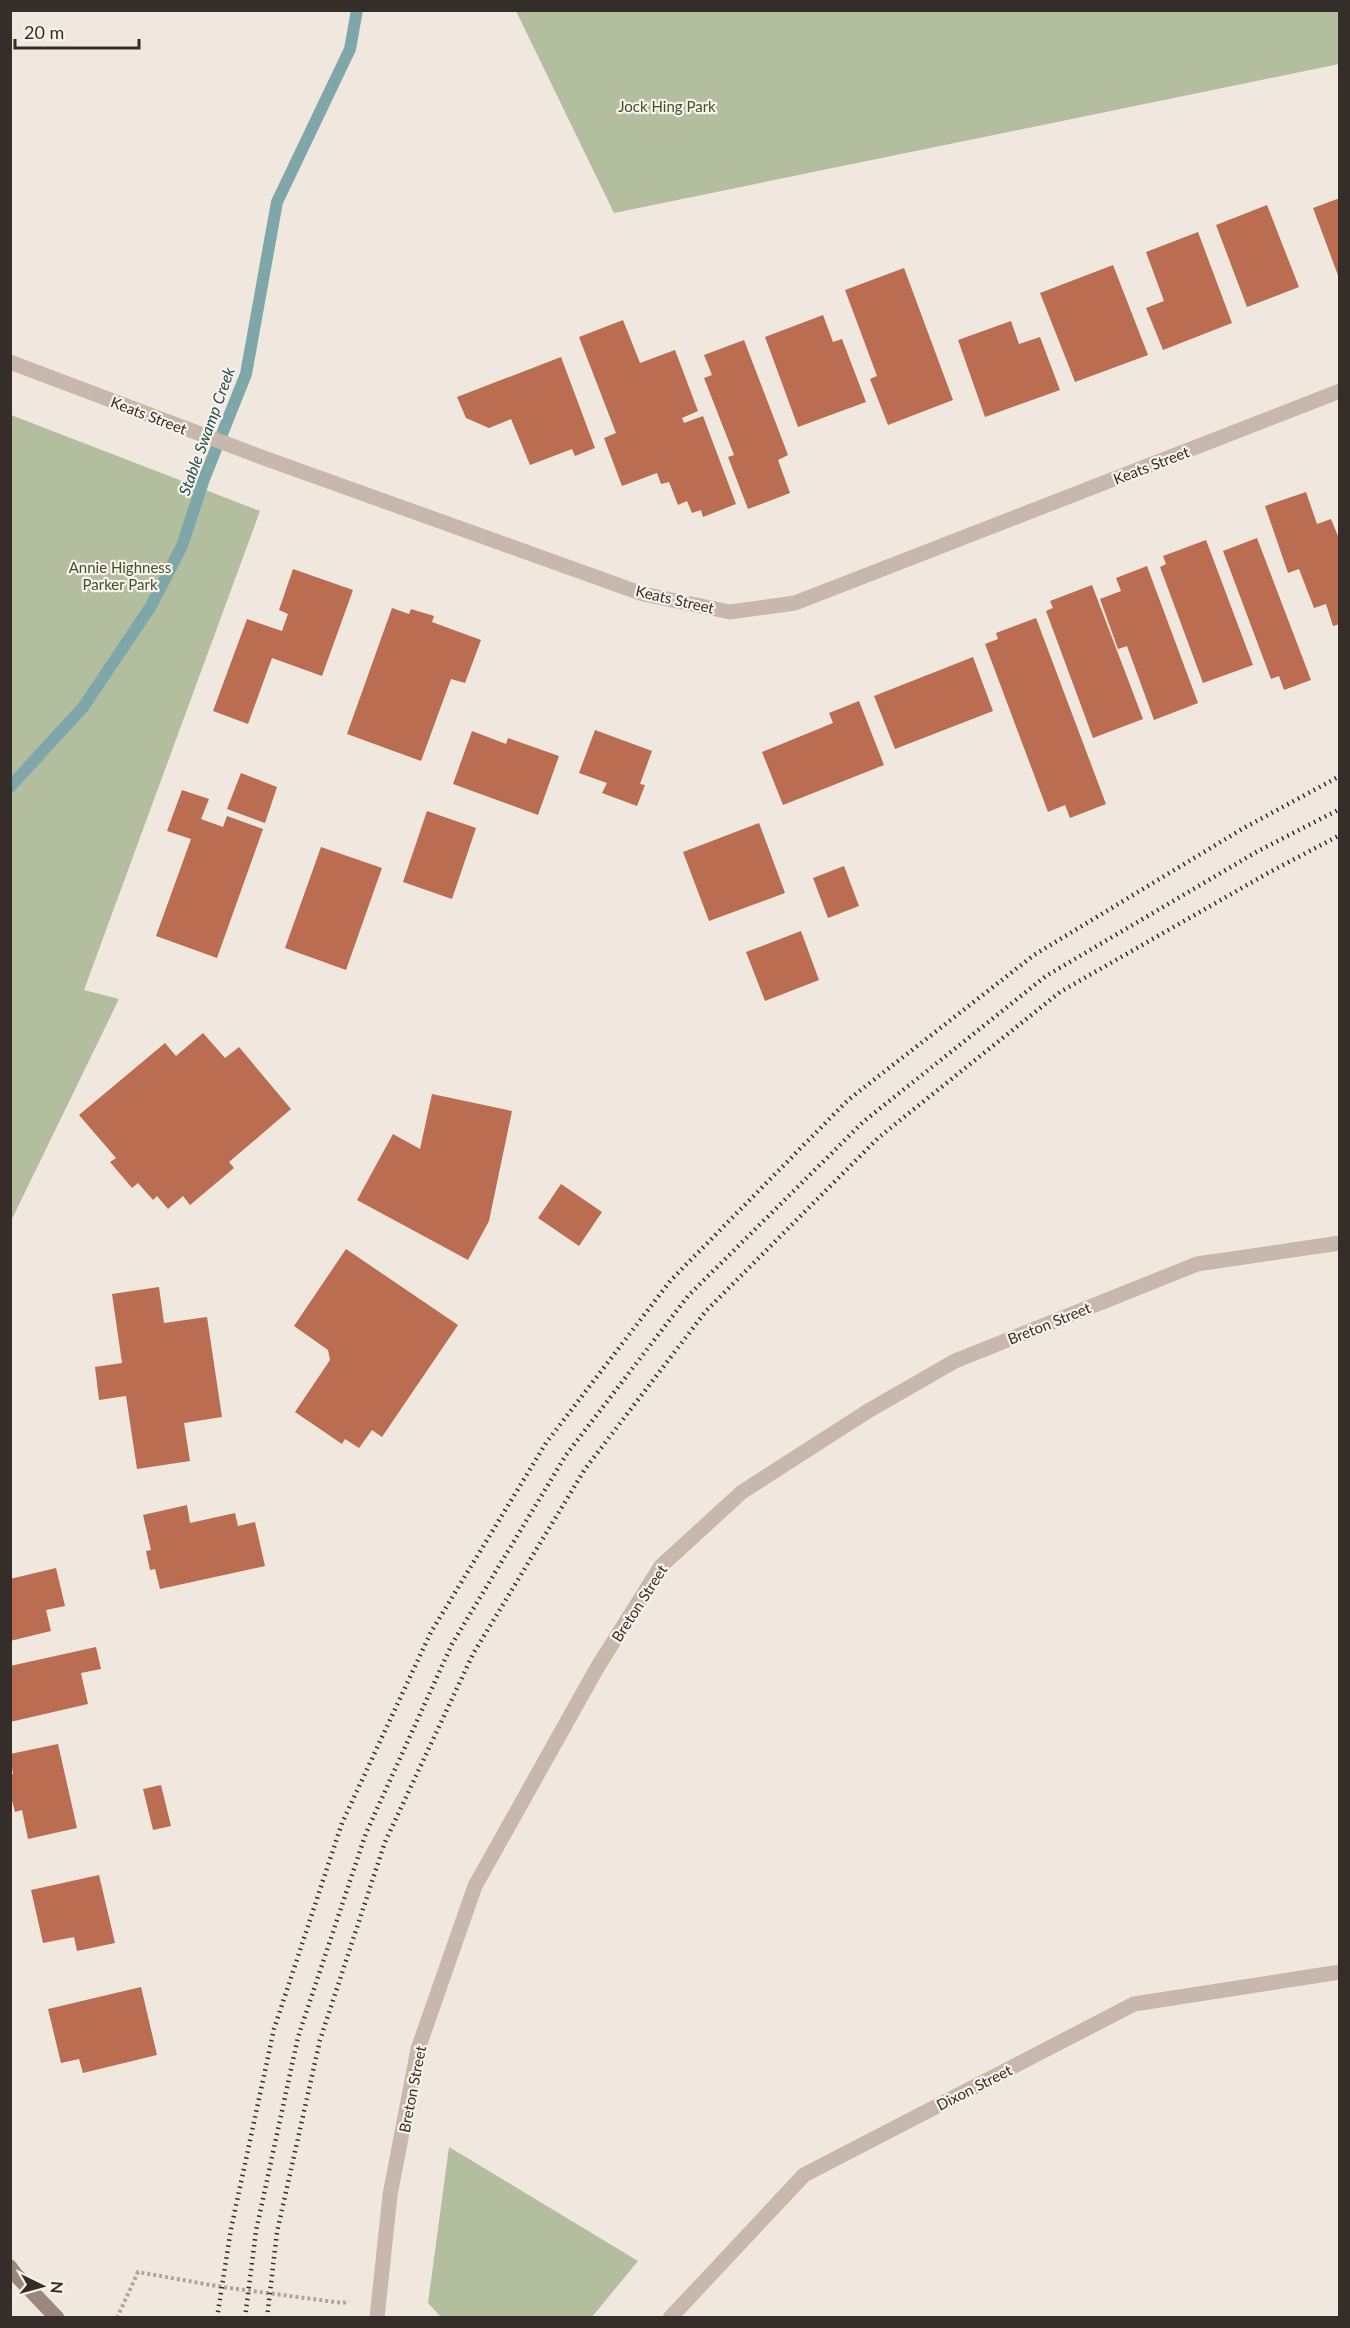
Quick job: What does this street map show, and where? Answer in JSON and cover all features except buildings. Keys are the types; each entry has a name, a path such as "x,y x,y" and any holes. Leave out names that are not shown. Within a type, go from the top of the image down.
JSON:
{"street":[{"name":"Keats Street","path":"10,362 264,458 644,594 730,612 795,603 1340,391"},
{"name":"Breton Street","path":"377,2318 390,2195 418,2049 475,1886 597,1668 661,1566 742,1492 868,1411 955,1361 1197,1264 1340,1243"},
{"name":"Dixon Street","path":"670,2318 804,2175 1113,2014 1134,2004 1340,1972"},
{"path":"10,2267 57,2318"}],"path":[{"path":"117,2318 138,2272 222,2287 343,2303 352,2300"}],"green space":[{"name":"Jock Hing Park","path":"516,11 1339,11 1339,64 614,213"},
{"name":"Annie Highness Parker Park","path":"11,415 260,511 84,990 119,999 11,1221"},
{"path":"449,2147 638,2261 592,2317 441,2317 428,2303"}],"waterway":[{"name":"Stable Swamp Creek","path":"10,787 84,706 151,606 182,546 204,479 246,374 277,202 350,49 357,10"}],"railway":[{"path":"217,2318 231,2229 274,2029 342,1823 431,1632 546,1443 671,1280 848,1100 1034,955 1242,829 1340,776"},
{"path":"245,2318 256,2231 298,2037 366,1833 452,1644 566,1455 688,1296 863,1122 1046,976 1258,851 1340,809"},
{"path":"267,2318 277,2232 320,2040 385,1842 473,1654 585,1469 706,1311 878,1138 1060,992 1268,873 1340,835"}]}
